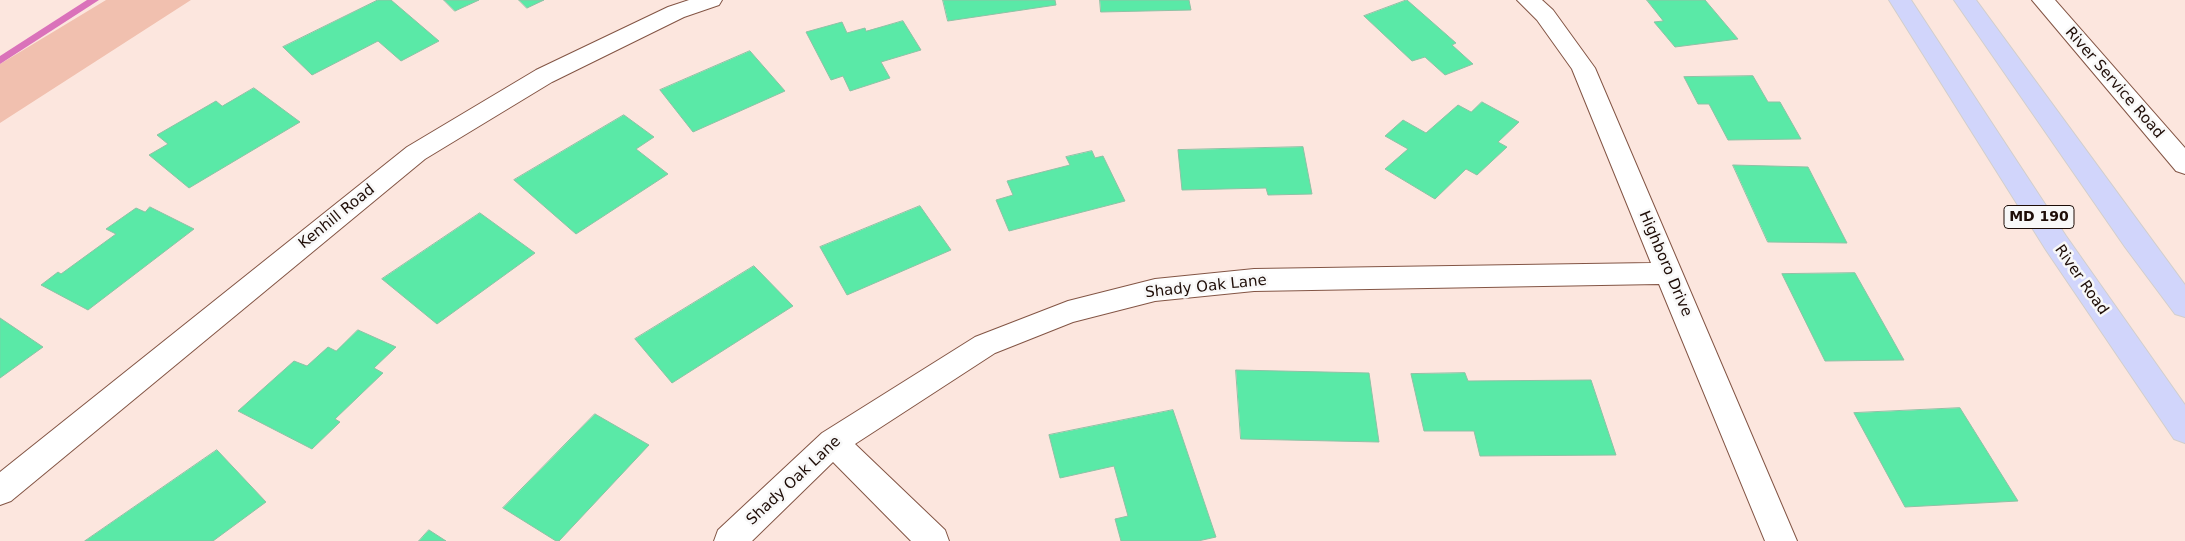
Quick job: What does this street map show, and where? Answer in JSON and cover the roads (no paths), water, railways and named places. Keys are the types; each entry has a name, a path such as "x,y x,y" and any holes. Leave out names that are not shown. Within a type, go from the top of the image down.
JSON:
{"main road":[{"name":"River Road","path":"1900,0 2056,243 2185,430"},
{"path":"1965,0 2135,240 2185,306"}],"street":[{"name":"Kenhill Road","path":"0,490 416,153 544,76 676,12 711,0"},
{"name":"Highboro Drive","path":"1528,0 1545,15 1583,68 1781,541"},
{"name":"River Service Road","path":"2043,0 2185,165"},
{"name":"Shady Oak Lane","path":"730,541 833,442 984,344 1068,312 1154,290 1254,280 1668,273"},
{"path":"833,442 933,541"}],"waterway":[{"path":"0,61 94,0"}]}
